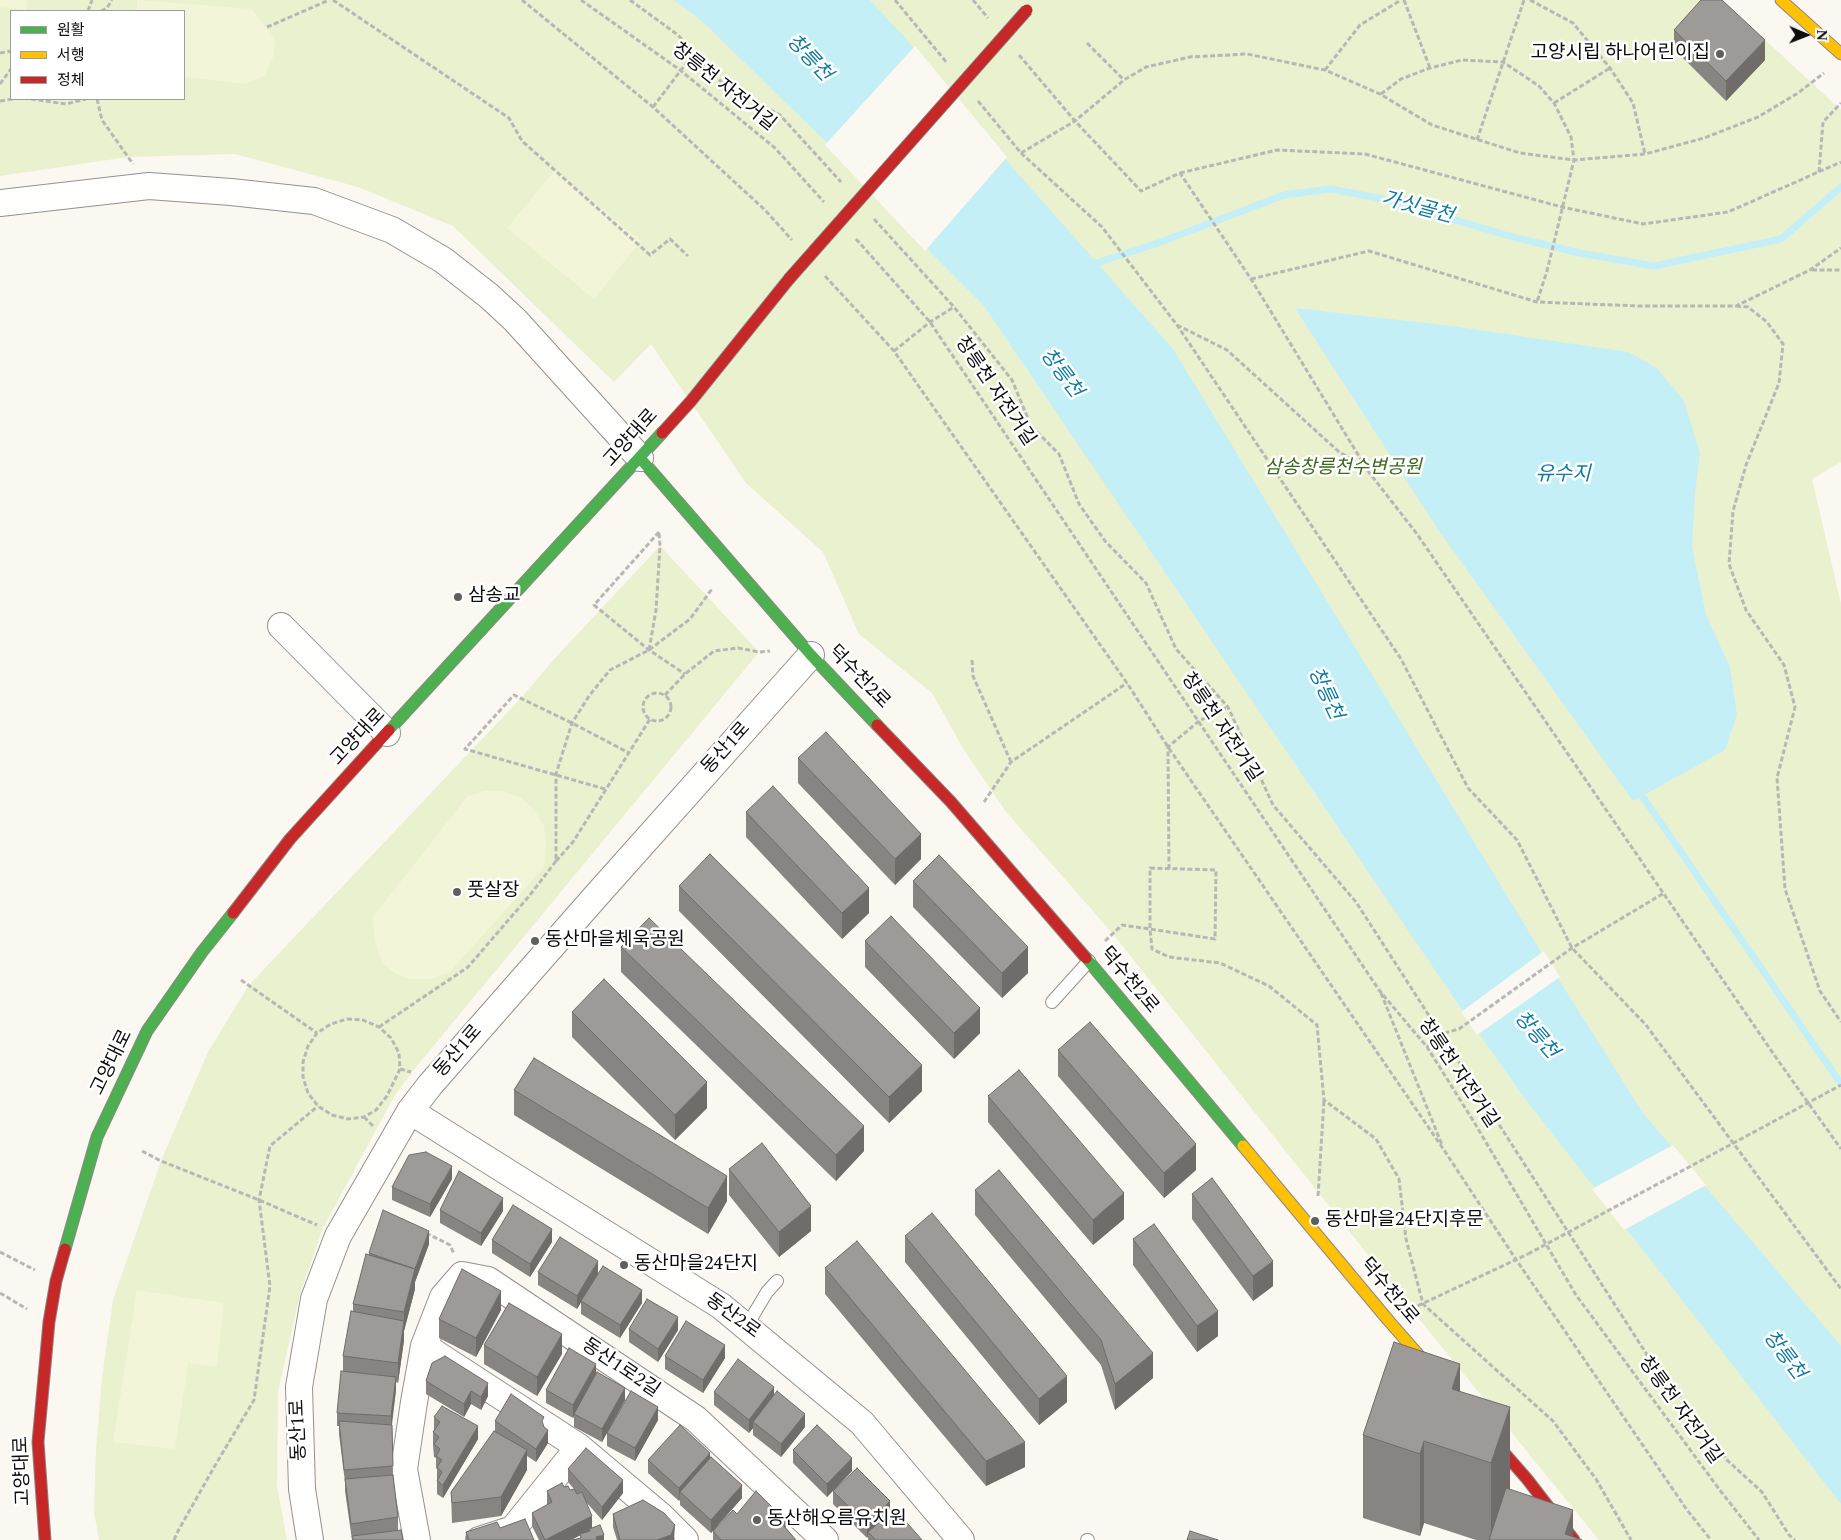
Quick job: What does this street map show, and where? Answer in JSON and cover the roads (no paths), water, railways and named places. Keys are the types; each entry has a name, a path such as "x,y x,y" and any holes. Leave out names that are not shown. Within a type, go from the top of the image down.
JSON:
{"main road":[{"name":"고양대로","path":"45,1540 38,1442 49,1322 56,1282 96,1137 147,1031 202,952 290,839 640,458 690,401 789,279 1036,0"},
{"path":"1781,0 1841,54"},
{"name":"덕수천2로","path":"640,458 811,655 951,802 1089,961 1388,1320 1445,1385"},
{"path":"1476,1421 1527,1479 1574,1540"}],"street":[{"path":"0,203 149,186 314,201 392,230 443,260 489,296 515,320 640,458"},
{"path":"281,626 387,733"},
{"name":"동산1로","path":"310,1540 302,1489 299,1387 314,1299 338,1236 410,1111 430,1085 811,655"},
{"name":"동산2로","path":"410,1111 721,1306 862,1423 962,1540"},
{"name":"동산1로2길","path":"424,1346 443,1297 462,1275 488,1280 696,1419 825,1540"},
{"path":"417,1540 404,1470 424,1346 579,1447 661,1516 685,1540"},
{"path":"479,1540 513,1529 579,1447"}],"lane":[{"path":"1052,1002 1089,961"},
{"path":"746,1327 766,1292 777,1281"}],"water":[{"name":"창릉천","path":"674,0 870,0 906,39 1006,160 1173,349 1537,945 1643,1113 1841,1346 1841,1504 1523,1096 1458,1004 984,306 824,140 703,22"},
{"name":"유수지","path":"1295,308 1452,326 1628,352 1657,368 1684,401 1700,453 1695,494 1692,547 1706,615 1730,667 1737,715 1725,750 1633,801 1437,528"}],"waterway":[{"name":"가싯골천","path":"1090,265 1158,243 1284,195 1331,189 1383,199 1513,237 1580,253 1654,266 1781,239 1841,187"},
{"path":"1638,790 1841,1084"}],"place":[{"name":"고양시립 하나어린이집","path":"1720,54"},
{"name":"삼송교","path":"458,597"},
{"name":"풋살장","path":"457,892"},
{"name":"동산마을체욱공원","path":"535,941"},
{"name":"동산마을24단지후문","path":"1315,1221"},
{"name":"동산마을24단지","path":"624,1265"},
{"name":"동산해오름유치원","path":"757,1520"}],"park label":[{"name":"삼송창릉천수변공원","path":"1343,469"}]}
